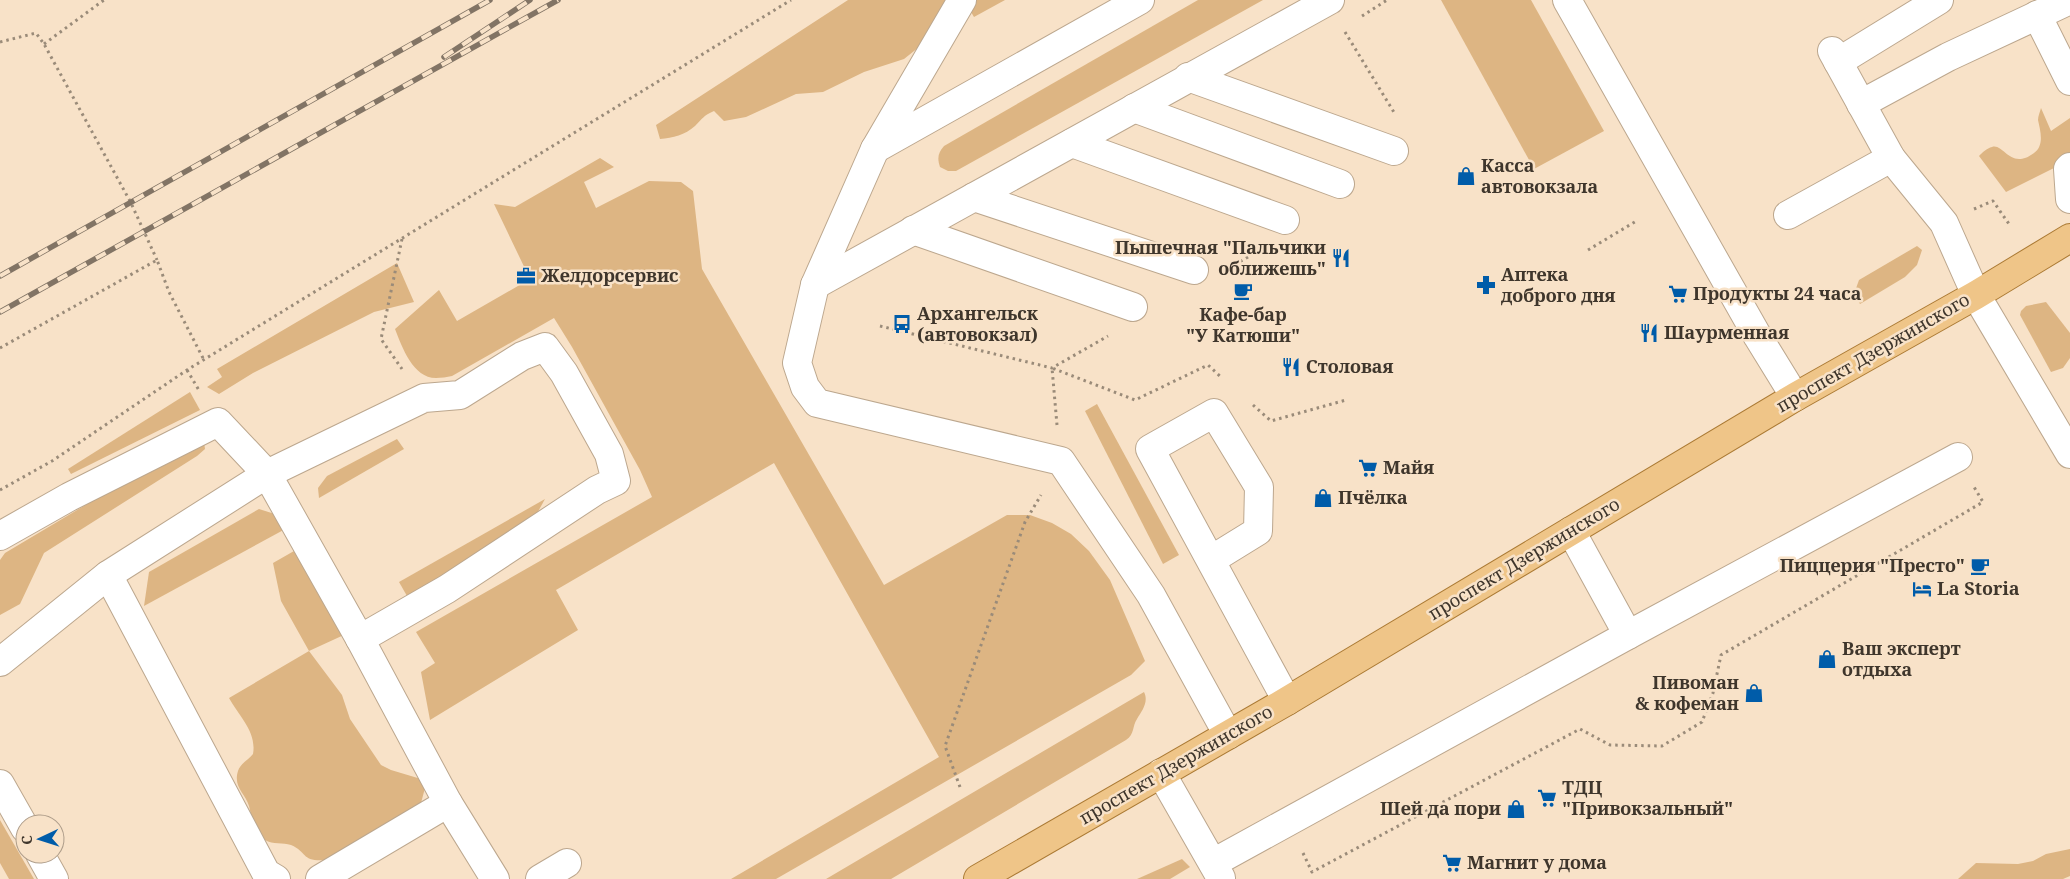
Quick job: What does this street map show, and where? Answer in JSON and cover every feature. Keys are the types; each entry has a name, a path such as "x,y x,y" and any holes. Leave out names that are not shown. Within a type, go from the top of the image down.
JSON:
{"main road":[{"name":"проспект Дзержинского","path":"978,879 1287,701 1795,397 2070,238"}],"street":[{"path":"962,0 874,149 815,285 797,363 805,387 817,403 1061,461 1151,595 1228,735"},
{"path":"874,149 1140,0"},
{"path":"815,285 1330,0"},
{"path":"1567,0 1758,337 1795,397"},
{"path":"1939,0 1835,57 1891,158 1944,223 1976,294 2070,454"},
{"path":"1861,104 1948,57 2070,0"},
{"path":"2037,15 2070,81"},
{"path":"1188,77 1394,151"},
{"path":"1134,108 1340,184"},
{"path":"1072,143 1285,220"},
{"path":"1788,215 1891,158"},
{"path":"2070,168 2068,169 2070,199"},
{"path":"974,197 1194,270"},
{"path":"913,230 1133,307"},
{"path":"0,662 108,575 266,474 424,398 460,395 522,356 545,347 564,373 609,454 616,481 597,490 447,589 360,639"},
{"path":"1210,560 1258,532 1259,487 1214,413 1150,449 1210,560 1287,701"},
{"path":"0,536 69,497 218,422 266,474 360,639 448,803 495,879"},
{"path":"1161,773 1217,871 1628,635 1958,457"},
{"path":"1571,531 1628,635"},
{"path":"108,575 266,873 276,879"},
{"path":"0,784 17,814"},
{"path":"320,879 448,803"},
{"path":"540,879 567,863"},
{"path":"46,864 54,879"}],"path":[{"path":"44,44 104,0"},
{"path":"0,490 52,461 204,360 791,0"},
{"path":"0,42 36,33 44,44 131,203 157,260 169,292 204,360"},
{"path":"1972,210 1993,201 2009,224"},
{"path":"1588,250 1638,220"},
{"path":"381,339 402,238"},
{"path":"0,348 157,260"},
{"path":"960,787 945,746 1025,522 1061,461 1052,368"},
{"path":"1300,847 1312,872 1580,729 1610,746 1662,746 1702,722 1713,693 1721,655 1983,502 1958,457"}],"shaded area":[{"path":"848,0 949,0 919,47 904,59 864,72 823,92 796,94 746,117 724,121 714,111 705,116 687,132 674,137 660,139 656,125"},
{"path":"973,0 1005,0 974,17 968,7"},
{"path":"1198,0 1263,0 956,171 948,171 940,167 939,156 944,146"},
{"path":"1441,0 1531,0 1604,131 1534,169"},
{"path":"2041,108 2051,131 2070,118 2070,154 2056,167 2006,192 1979,156 1986,149 1992,147 1996,147 2013,158 2019,159 2026,158 2034,153 2041,142 2038,120"},
{"path":"600,158 614,167 584,182 596,208 649,181 681,182 693,191 702,269 884,585 1007,515 1030,515 1052,523 1071,534 1089,551 1110,580 1145,661 1131,675 776,879 731,879 939,757 774,463 556,590 578,630 430,720 421,672 435,663 416,632 652,497 640,470 554,318 452,376 440,378 428,377 415,367 405,352 395,329 439,290 457,321 530,279 494,204 515,207"},
{"path":"1917,246 1922,250 1917,265 1905,277 1860,304 1854,294 1859,280"},
{"path":"397,263 414,302 374,312 253,373 219,394 207,387 222,377 217,369"},
{"path":"2046,302 2070,333 2070,358 2063,368 2051,372 2020,315 2026,306"},
{"path":"190,392 200,410 71,474 68,469"},
{"path":"1097,404 1179,555 1163,564 1085,411"},
{"path":"203,435 205,449 197,456 44,553 20,604 0,615 0,560 5,553"},
{"path":"397,439 404,449 319,498 318,488 327,476"},
{"path":"545,499 529,528 407,596 399,582"},
{"path":"259,509 281,516 289,527 144,606 149,572"},
{"path":"294,551 346,634 309,651 281,601 273,563"},
{"path":"309,651 342,695 350,719 381,765 421,779 425,788 421,803 328,860 313,860 291,845 268,842 258,833 247,801 237,781 239,769 253,754 254,746 250,731 229,698"},
{"path":"1144,692 1146,699 1144,706 1135,722 1131,735 1126,740 891,879 826,879"},
{"path":"0,820 15,846 15,864 25,864 34,879 9,879 0,863"},
{"path":"2070,849 2070,876 2063,879 1958,879 1976,863 2018,864 2033,861 2046,854"},
{"path":"1182,859 1190,867 1170,879 1137,879"}],"railway":[{"path":"0,276 490,0"},
{"path":"444,57 530,0"},
{"path":"0,312 558,0"}],"place":[{"name":"Касса автовокзала","path":"1466,176"},
{"name":"Пышечная \"Пальчики оближешь\"","path":"1341,258"},
{"name":"Желдорсервис","path":"526,276"},
{"name":"Аптека доброго дня","path":"1486,285"},
{"name":"Кафе-бар \"У Катюши\"","path":"1243,291"},
{"name":"Продукты 24 часа","path":"1678,294"},
{"name":"Архангельск (автовокзал)","path":"902,324"},
{"name":"Шаурменная","path":"1649,333"},
{"name":"Столовая","path":"1291,367"},
{"name":"Майя","path":"1368,468"},
{"name":"Пчёлка","path":"1323,498"},
{"name":"Пиццерия \"Престо\"","path":"1980,566"},
{"name":"La Storia","path":"1922,589"},
{"name":"Ваш эксперт отдыха","path":"1827,659"},
{"name":"Пивоман & кофеман","path":"1754,693"},
{"name":"ТДЦ \"Привокзальный\"","path":"1547,798"},
{"name":"Шей да пори","path":"1516,809"},
{"name":"Магнит у дома","path":"1452,863"}]}
